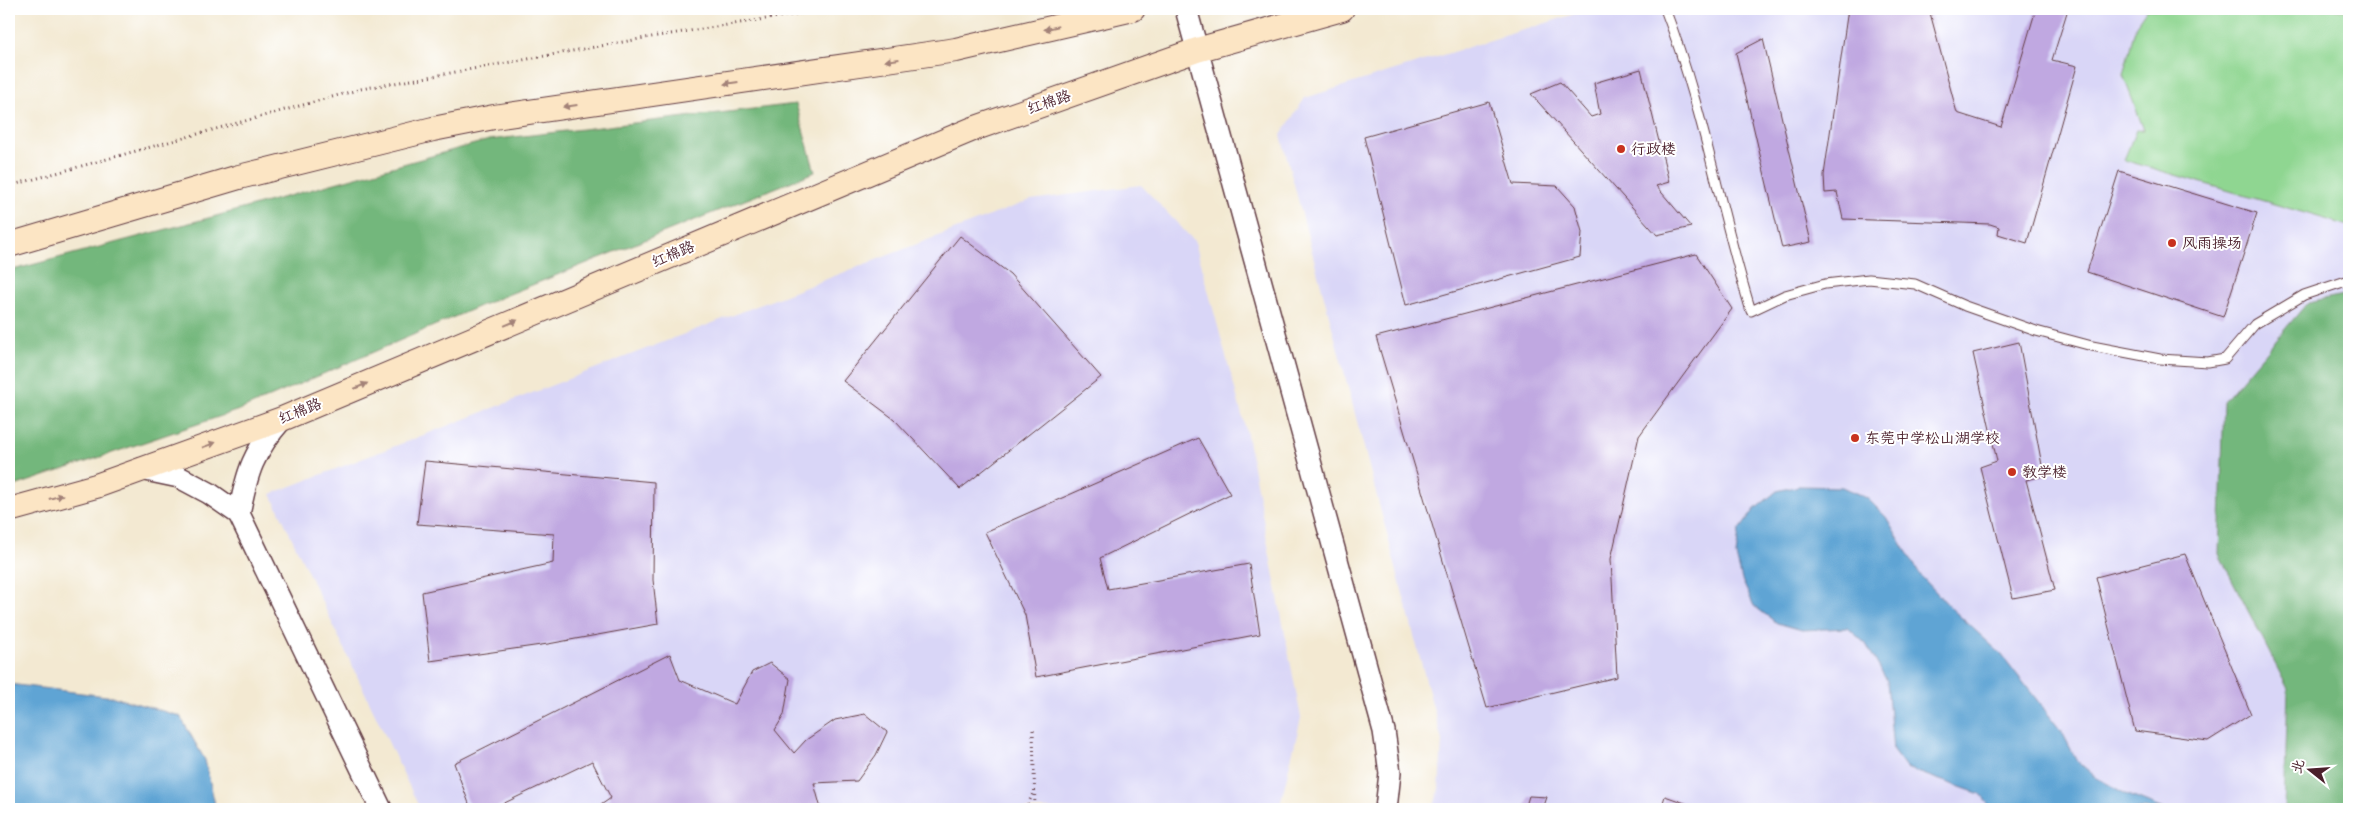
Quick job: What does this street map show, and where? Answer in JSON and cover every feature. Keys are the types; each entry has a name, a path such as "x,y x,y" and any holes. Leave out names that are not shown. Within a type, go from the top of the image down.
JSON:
{"main road":[{"path":"9,245 239,177 433,129 494,117 956,50 1132,9"},
{"name":"红棉路","path":"9,510 96,486 282,418 973,129 1197,50 1342,9"}],"street":[{"path":"1186,9 1384,731 1390,773 1386,809"},
{"path":"239,514 251,463 265,438 282,418"},
{"path":"142,469 179,477 209,493 239,514 382,809"}],"lane":[{"path":"1665,9 1678,43 1702,120 1742,280 1752,311 1785,295 1824,284 1869,279 1915,284 1965,306 2028,328 2092,346 2160,359 2208,362 2225,359 2255,324 2304,295 2349,280"}],"path":[{"path":"9,186 361,89 646,38 829,9"},
{"path":"1033,730 1035,809"},
{"path":"1026,809 1034,790"}],"shaded area":[{"name":"东莞中学松山湖学校","path":"1591,9 2349,9 2349,809 1433,809 1439,789 1442,741 1281,135 1305,98"},
{"path":"1141,185 1195,242 1246,430 1301,718 1279,809 420,809 271,494 1031,200"}],"green space":[{"path":"2147,9 2349,9 2349,226 2124,160 2136,130 2144,130 2123,75 2136,25"},
{"path":"796,104 815,172 482,305 242,409 9,488 9,271 231,212 489,140"},
{"path":"2349,294 2349,809 2284,809 2288,689 2219,554 2224,401 2308,302"}],"water":[{"path":"1799,486 1842,487 1867,498 1886,517 1921,576 1952,609 2001,654 2062,732 2077,761 2097,778 2126,794 2163,809 1992,809 1980,794 1906,768 1893,751 1887,681 1866,644 1848,628 1802,630 1777,623 1754,606 1742,580 1736,556 1739,531 1755,509 1777,491"},
{"path":"9,684 114,697 180,716 205,760 216,809 9,809"}],"building":[{"path":"1848,9 1929,9 1957,113 2001,127 2036,9 2068,9 2052,60 2077,66 2027,243 1998,234 1999,227 1990,224 1843,219 1837,192 1825,193 1824,175"},
{"path":"1763,39 1811,242 1782,248 1736,53"},
{"name":"行政楼","path":"1641,69 1669,182 1656,186 1691,227 1657,235 1531,94 1560,82 1591,117 1600,114 1594,83"},
{"path":"1489,102 1513,184 1557,186 1575,206 1582,232 1580,257 1406,305 1364,137"},
{"name":"风雨操场","path":"2119,171 2257,213 2223,317 2087,272"},
{"path":"960,236 1010,274 1101,377 960,489 894,419 843,381"},
{"path":"1696,254 1732,309 1639,436 1611,559 1617,677 1487,708 1376,337"},
{"name":"教学楼","path":"2019,342 2044,476 2026,480 2055,590 2013,598 1980,467 1997,461 1973,353"},
{"path":"1198,438 1230,494 1100,558 1108,589 1249,564 1260,634 1036,677 1025,615 985,532"},
{"path":"425,461 654,482 653,580 658,624 548,644 430,661 422,592 553,563 554,534 417,524"},
{"path":"2185,554 2251,714 2208,741 2135,731 2096,577"},
{"path":"670,654 680,680 735,704 752,672 770,663 790,679 784,715 775,730 794,753 806,740 835,720 865,714 887,732 876,755 857,781 814,783 821,809 595,809 611,798 592,761 492,809 471,809 454,763"},
{"path":"1529,796 1547,797 1543,809 1525,809"},
{"path":"1665,796 1702,809 1661,809"}],"place":[{"name":"行政楼","path":"1621,149"},
{"name":"风雨操场","path":"2172,243"},
{"name":"东莞中学松山湖学校","path":"1855,438"},
{"name":"教学楼","path":"2012,472"}]}
